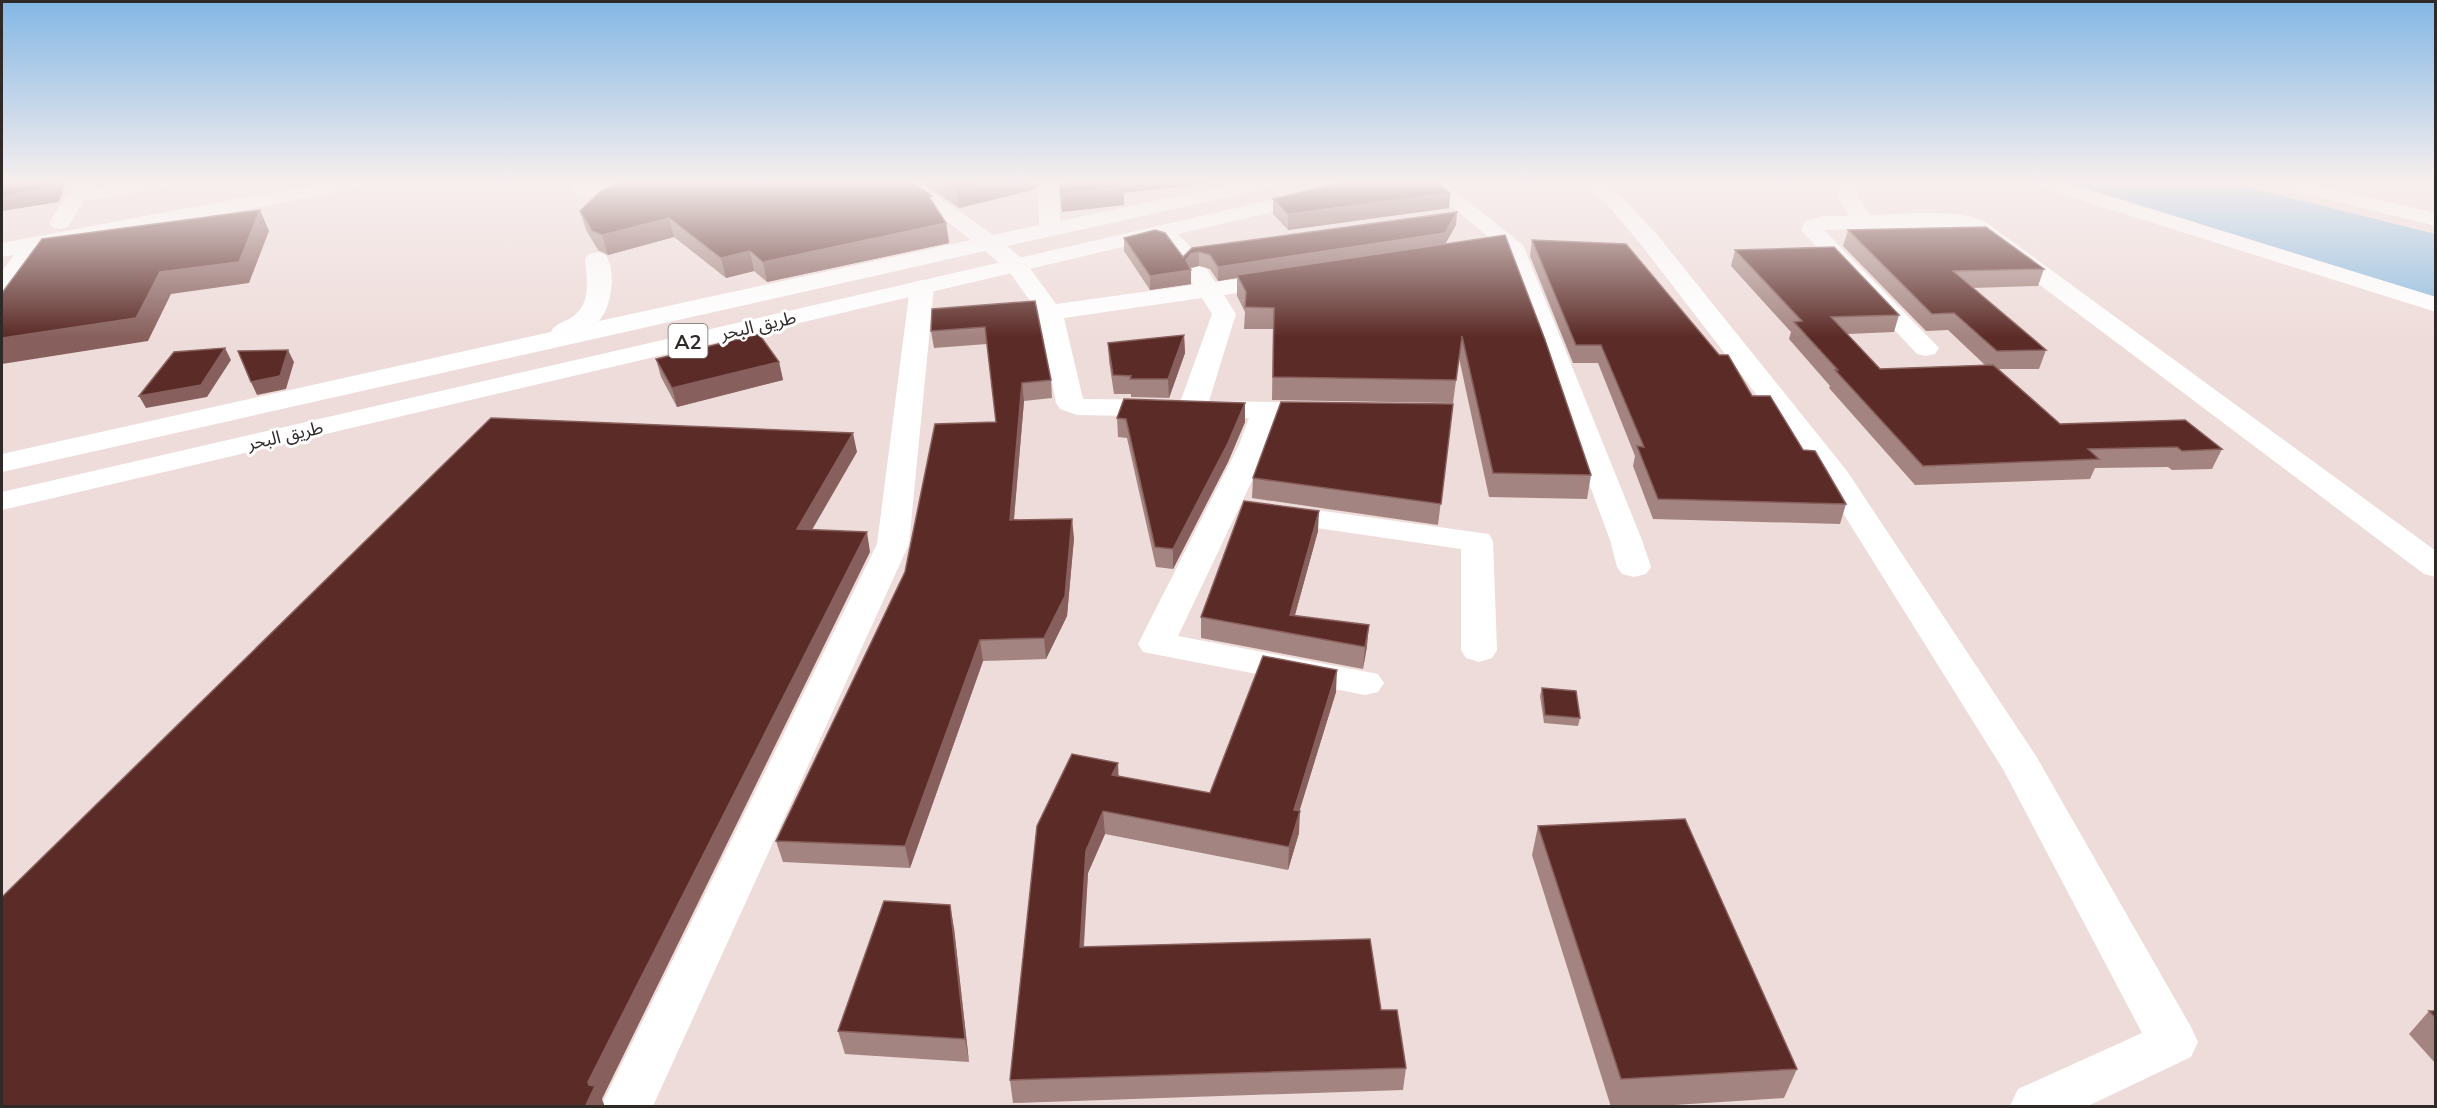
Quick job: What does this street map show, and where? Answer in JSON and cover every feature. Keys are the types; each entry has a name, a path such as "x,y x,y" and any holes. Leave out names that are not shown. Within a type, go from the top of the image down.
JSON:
{"main road":[{"path":"2,250 87,234"},
{"path":"977,234 1016,265 1050,312 1070,403 1077,407 1347,412"},
{"path":"2,463 1031,234"},
{"name":"طريق البحر","path":"2,501 1153,234"},
{"path":"1163,234 1196,251 1210,291 1224,314 1192,409"},
{"path":"1492,234 1512,245 1626,540 1634,567"},
{"path":"1644,234 1836,477 2022,766 2173,1042 2036,1107"},
{"path":"1816,234 1926,348"},
{"path":"1987,234 2436,567"},
{"path":"2208,234 2436,305"},
{"path":"2,286 34,244"},
{"path":"1477,250 1512,245"},
{"path":"532,344 568,330 591,315 599,304 597,259"},
{"path":"1050,312 1303,277"},
{"path":"627,1107 892,544 922,287"},
{"path":"599,304 619,311 646,314 676,311"},
{"path":"1266,410 1254,445 1156,644 1365,683"},
{"path":"1224,506 1477,541 1479,650"}],"water":[{"path":"2232,234 2435,234 2435,297"}],"building":[{"path":"82,234 250,234 239,262 160,272 136,318 2,338 2,293 42,239"},
{"path":"689,234 896,234 763,262 750,251 721,258"},
{"path":"1141,234 1166,234 1183,257 1192,248 1297,234 1440,234 1218,267 1210,255 1199,252 1191,254 1186,260 1191,270 1150,276 1124,238"},
{"path":"1852,234 1995,234 2044,269 1953,271 2046,350 1997,351 1954,313 1932,314"},
{"path":"1505,235 1545,340 1591,475 1493,473 1462,336 1456,380 1273,377 1274,308 1245,307 1246,292 1237,275"},
{"path":"1532,240 1626,244 1719,355 1728,355 1752,396 1770,396 1803,450 1815,451 1846,504 1658,499 1637,446 1644,447 1601,345 1576,345"},
{"path":"1834,247 1899,315 1831,317 1880,369 1993,365 2060,424 2185,420 2222,449 2182,451 2177,447 2088,449 2099,459 1923,466 1794,322 1802,321 1735,250"},
{"path":"1035,301 1051,380 1022,383 1010,520 1072,519 1065,596 1044,638 980,640 905,846 776,841 905,572 935,424 996,422 985,327 931,331 932,309"},
{"path":"759,334 779,362 672,388 656,359"},
{"path":"1184,335 1168,379 1130,379 1131,376 1113,375 1108,343"},
{"path":"225,348 201,385 139,396 174,352"},
{"path":"288,350 280,376 251,382 238,351"},
{"path":"1124,399 1245,403 1228,443 1173,549 1155,547 1126,419 1117,418"},
{"path":"1281,402 1453,404 1441,504 1253,478"},
{"path":"491,418 853,433 797,529 867,532 588,1082 589,1085 595,1086 585,1107 2,1107 2,897"},
{"path":"1244,501 1319,511 1290,615 1369,625 1365,647 1201,617"},
{"path":"1263,656 1337,670 1294,810 1300,811 1289,847 1103,811 1086,851 1080,947 1370,939 1381,1010 1397,1010 1406,1068 1010,1080 1037,826 1072,754 1118,763 1112,775 1210,793"},
{"path":"1542,688 1576,691 1580,718 1545,715"},
{"path":"1685,819 1797,1069 1621,1079 1538,826"},
{"path":"884,901 950,905 965,1039 838,1031"},
{"path":"2429,1011 2436,1011 2436,1018"}]}
